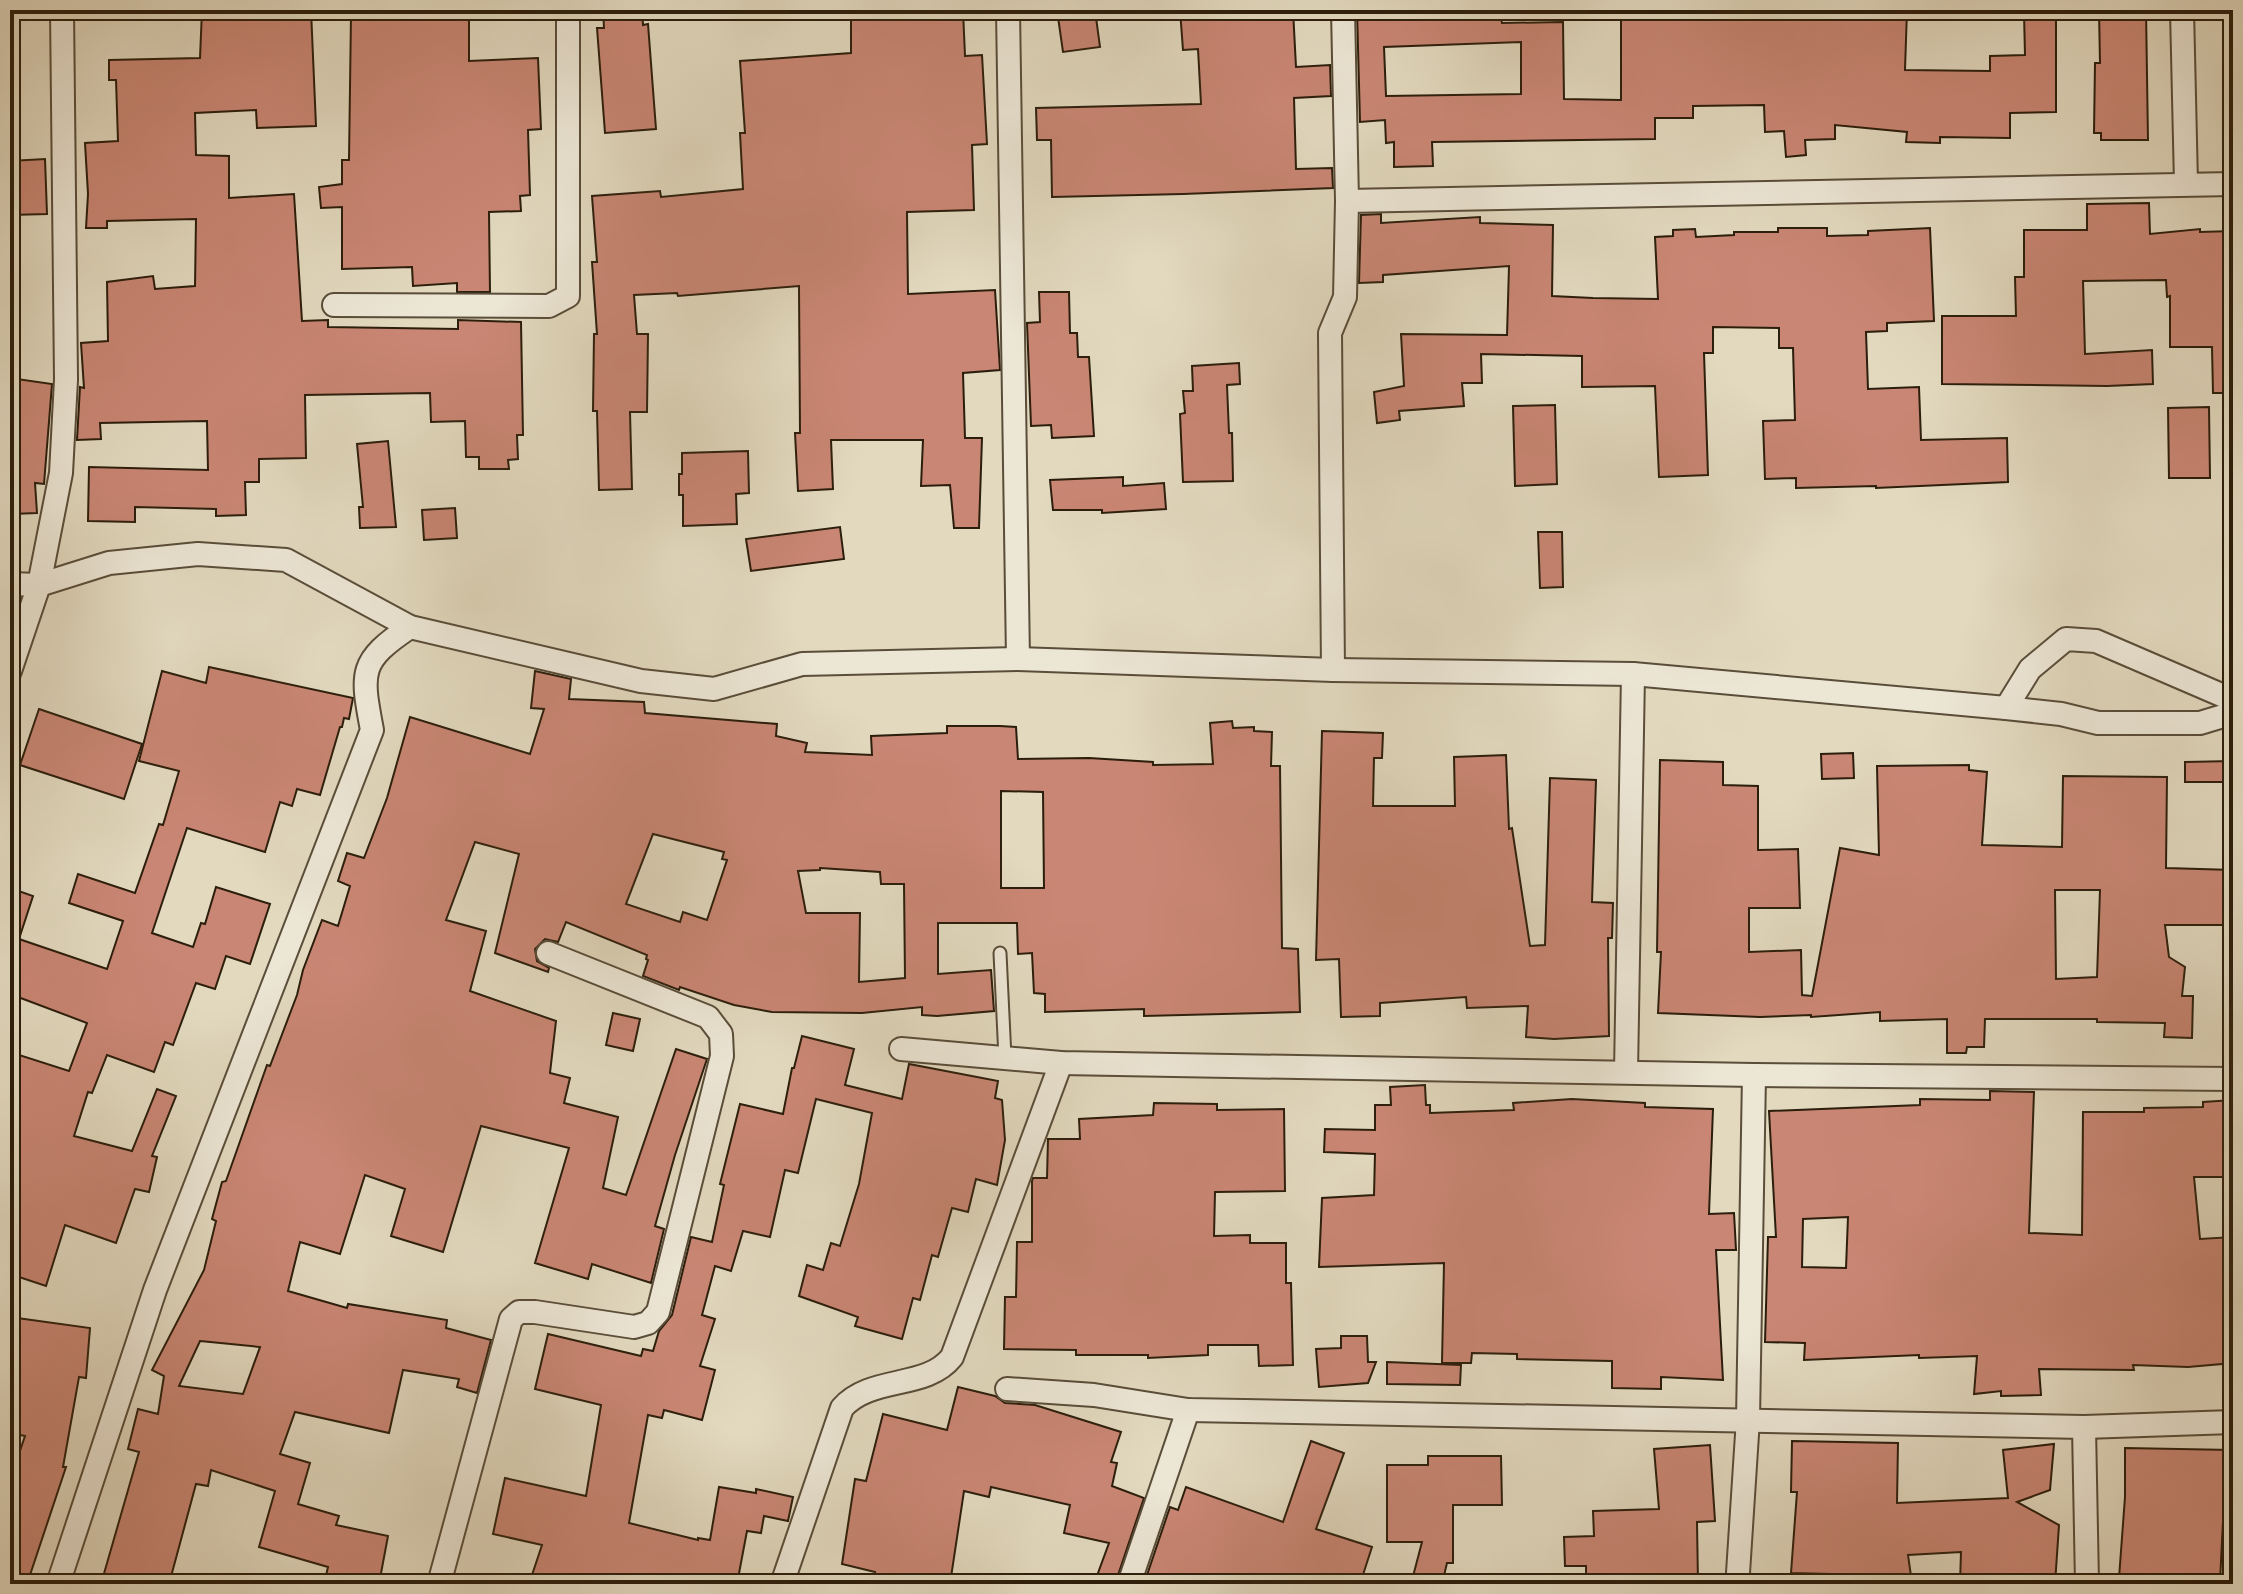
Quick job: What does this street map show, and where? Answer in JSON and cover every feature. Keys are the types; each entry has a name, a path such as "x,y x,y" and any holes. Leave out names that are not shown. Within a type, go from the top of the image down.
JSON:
{"street":[{"path":"10,671 39,585 61,473 66,380 62,10"},
{"path":"334,305 549,306 568,296 568,10"},
{"path":"1008,10 1018,659"},
{"path":"1333,670 1330,333 1345,297 1347,201 1343,10"},
{"path":"2182,10 2186,184"},
{"path":"1347,201 2233,184"},
{"path":"10,584 39,585 109,563 198,554 286,560 410,627 641,681 714,689 802,664 1018,659 1333,670 1633,674 2006,708 2061,714 2098,723 2200,723 2233,713"},
{"path":"58,1584 155,1290 372,730 366,701 366,667 383,644 410,627"},
{"path":"2006,708 2030,669 2066,639 2096,641 2233,700"},
{"path":"1626,1072 1633,674"},
{"path":"439,1584 511,1319 519,1312 535,1312 634,1327 648,1323 658,1312 722,1056 721,1034 708,1017 548,953"},
{"path":"901,1049 1061,1063 1754,1075 2233,1079"},
{"path":"782,1584 842,1408 850,1398 867,1389 942,1371 952,1357 1061,1063"},
{"path":"1738,1573 1748,1419 1754,1075"},
{"path":"1007,1389 1094,1395 1188,1410 2084,1427 2233,1422"},
{"path":"1129,1584 1188,1410"},
{"path":"2084,1427 2087,1584"}],"lane":[{"path":"1000,953 1005,1058"}],"building":[{"path":"202,10 311,10 316,126 257,128 256,110 195,113 196,155 229,156 229,198 294,194 302,321 328,320 328,327 458,329 458,320 521,322 523,435 517,435 518,459 508,460 509,469 479,469 479,457 466,457 465,421 431,422 430,393 305,395 306,458 259,459 259,482 245,482 246,515 216,516 216,509 135,507 135,522 88,521 89,467 208,470 207,421 100,423 101,439 77,440 80,387 84,388 81,343 108,341 107,282 153,276 155,289 195,286 196,219 107,221 107,228 86,228 85,143 118,141 116,80 109,80 109,60 200,58"},
{"path":"364,10 469,10 469,61 538,58 541,129 528,130 530,195 520,196 521,211 489,212 490,292 457,292 457,283 413,286 412,267 342,269 342,207 321,208 319,187 342,184 342,160 349,160 351,15 364,15"},
{"path":"603,10 642,10 643,25 648,24 656,129 605,133 597,28 604,28"},
{"path":"963,10 965,56 982,55 987,144 972,145 974,210 907,212 908,294 995,290 1000,370 963,373 965,438 982,438 979,528 954,528 950,485 921,486 923,440 831,440 833,489 798,491 795,433 800,433 799,286 678,296 677,293 634,295 637,334 648,334 647,412 630,412 632,489 599,490 597,411 593,411 594,334 597,334 592,262 597,262 592,196 660,191 661,197 743,189 740,133 745,133 740,61 851,53 851,12"},
{"path":"1057,10 1095,10 1100,47 1063,52"},
{"path":"1180,10 1293,10 1296,67 1330,65 1331,96 1294,98 1296,169 1332,168 1333,188 1052,197 1051,140 1037,140 1036,108 1201,104 1198,49 1183,50"},
{"path":"1357,10 1499,10 1502,23 1563,22 1564,99 1621,100 1621,14 1714,16 1713,10 1907,10 1905,70 1990,71 1990,56 2025,55 2024,13 2056,12 2056,112 2010,113 2010,138 1940,137 1940,143 1906,142 1907,132 1835,125 1835,139 1805,140 1806,155 1786,157 1784,131 1765,132 1764,105 1693,106 1693,118 1655,118 1655,139 1432,142 1433,166 1394,167 1394,142 1386,143 1385,120 1360,122","holes":["1521,42 1521,94 1386,96 1384,47"]},
{"path":"2099,10 2146,10 2148,140 2101,140 2101,133 2094,133 2095,63 2100,63"},
{"path":"45,159 47,214 10,215 10,161"},
{"path":"2149,203 2150,234 2200,229 2200,232 2233,231 2233,393 2213,393 2212,347 2170,347 2170,296 2167,297 2166,280 2083,281 2085,354 2152,350 2153,384 1942,384 1942,316 2016,316 2015,277 2024,277 2024,230 2087,230 2087,204"},
{"path":"1381,214 1381,223 1480,217 1480,223 1553,225 1552,296 1593,298 1658,299 1655,237 1673,236 1673,230 1695,229 1696,237 1734,235 1734,232 1778,232 1778,228 1827,228 1827,236 1930,228 1934,321 1887,323 1887,331 1866,332 1868,389 1919,387 1921,440 2007,438 2008,482 1796,488 1796,478 1765,479 1763,421 1795,420 1793,348 1779,348 1779,328 1713,327 1713,353 1704,353 1708,475 1659,477 1655,386 1582,387 1582,356 1481,354 1482,383 1462,383 1464,406 1399,411 1400,420 1377,423 1374,392 1404,386 1401,334 1507,335 1509,266 1383,275 1383,282 1359,283 1361,215"},
{"path":"1039,292 1069,292 1070,333 1077,333 1078,357 1089,357 1094,436 1052,438 1051,425 1031,426 1027,323 1040,322"},
{"path":"1239,363 1240,384 1227,385 1233,481 1183,482 1180,414 1185,413 1183,391 1193,391 1192,366"},
{"path":"10,378 52,384 44,484 35,483 37,513 12,514"},
{"path":"1555,405 1557,484 1515,486 1513,406"},
{"path":"2209,407 2210,478 2169,478 2168,408"},
{"path":"388,441 396,527 360,528 359,507 363,507 357,444"},
{"path":"748,451 749,493 736,494 737,524 683,526 683,495 679,495 682,453"},
{"path":"1123,477 1123,486 1164,483 1166,509 1102,513 1102,510 1053,510 1050,480"},
{"path":"455,508 457,538 424,540 422,510"},
{"path":"840,527 844,559 751,571 746,539"},
{"path":"1538,532 1562,532 1563,587 1540,588"},
{"path":"209,667 353,698 349,719 344,718 340,727 320,795 297,789 292,806 280,802 265,852 187,828 152,933 193,947 201,923 205,924 216,887 270,904 250,964 226,956 215,989 196,983 173,1045 165,1042 154,1072 107,1055 92,1093 88,1092 74,1136 132,1151 157,1089 176,1096 152,1156 157,1157 149,1192 135,1189 116,1243 65,1225 46,1286 10,1274 10,1052 69,1071 87,1023 10,994 10,888 33,896 19,939 107,969 123,921 69,903 78,874 135,893 159,824 163,825 179,771 139,761 162,671 206,683"},
{"path":"535,671 571,679 569,699 644,702 645,713 777,724 776,736 807,743 805,752 872,755 871,736 947,733 947,726 1000,726 1016,727 1018,759 1089,758 1153,762 1153,765 1213,764 1210,723 1232,721 1233,728 1254,727 1254,731 1272,732 1271,766 1280,766 1282,948 1298,949 1300,1012 1144,1016 1144,1009 1045,1012 1045,994 1034,993 1032,953 1018,954 1017,923 938,923 938,974 991,970 994,1011 937,1016 922,1015 922,1007 862,1013 772,1012 734,1005 680,987 679,990 643,976 647,955 566,922 558,942 545,939 535,949 537,961 549,968 548,972 495,953 519,854 475,842 446,920 486,931 470,991 556,1021 550,1073 570,1078 564,1103 618,1117 603,1188 626,1195 676,1049 707,1059 655,1226 664,1229 651,1283 592,1264 588,1279 535,1263 569,1148 481,1126 443,1252 391,1236 405,1189 365,1175 340,1254 300,1242 288,1291 347,1308 348,1304 447,1320 446,1328 491,1340 477,1393 457,1387 459,1379 403,1370 389,1433 295,1412 280,1454 310,1463 298,1504 339,1516 336,1525 388,1536 379,1584 324,1584 328,1567 259,1547 275,1491 211,1470 208,1486 196,1484 169,1584 101,1584 139,1452 128,1449 138,1409 158,1414 164,1376 152,1370 204,1270 222,1182 226,1181 267,1065 270,1066 322,920 338,926 350,886 338,881 347,853 364,858 387,798 410,717 530,754 544,709 531,708","holes":["1001,791 1043,792 1044,888 1001,888","653,834 724,852 722,859 727,860 707,920 683,912 680,922 626,904","798,871 880,872 881,884 904,884 905,978 859,982 860,913 806,913","200,1341 260,1347 243,1394 179,1386"]},
{"path":"39,709 142,744 124,799 20,765"},
{"path":"1322,731 1383,733 1382,758 1374,758 1373,806 1455,806 1454,757 1506,755 1509,829 1512,828 1530,946 1545,945 1550,778 1596,780 1592,902 1613,903 1612,938 1608,938 1609,1036 1526,1037 1528,1006 1467,1008 1466,997 1380,1003 1380,1016 1341,1017 1339,959 1316,960"},
{"path":"1853,753 1854,778 1822,779 1821,754"},
{"path":"1660,760 1723,762 1723,785 1758,786 1758,850 1798,849 1800,908 1749,908 1749,952 1801,950 1802,995 1812,996 1840,848 1879,855 1877,766 1969,765 1969,770 1987,772 1982,845 2062,847 2063,776 2167,777 2166,868 2233,870 2233,925 2165,925 2169,957 2185,967 2182,996 2193,996 2192,1038 2164,1037 2165,1023 2097,1022 2097,1019 1985,1019 1984,1047 1967,1047 1966,1053 1947,1053 1947,1019 1880,1021 1880,1012 1811,1017 1658,1013 1661,952 1657,952","holes":["2055,890 2100,890 2097,977 2056,979"]},
{"path":"2233,761 2233,782 2185,782 2185,762"},
{"path":"613,1013 640,1019 633,1051 606,1045"},
{"path":"802,1036 854,1049 845,1085 902,1099 909,1064 998,1081 995,1098 1002,1100 1005,1140 997,1185 976,1179 968,1212 952,1208 938,1257 932,1255 920,1300 913,1298 902,1339 855,1326 858,1317 799,1296 807,1265 823,1270 831,1243 840,1246 859,1184 872,1113 816,1099 798,1173 785,1170 770,1237 743,1231 731,1271 715,1266 702,1315 715,1319 700,1366 715,1370 702,1420 664,1410 662,1418 648,1415 629,1523 698,1540 710,1540 719,1487 756,1493 756,1489 793,1497 788,1521 764,1516 761,1533 747,1531 737,1584 529,1584 542,1545 493,1534 505,1478 586,1496 601,1405 535,1389 548,1334 641,1356 643,1349 653,1351 659,1331 672,1315 691,1237 712,1242 724,1185 720,1184 740,1104 783,1114"},
{"path":"1425,1085 1426,1105 1430,1105 1430,1113 1514,1110 1513,1103 1572,1099 1645,1103 1645,1107 1713,1109 1709,1214 1734,1213 1736,1250 1716,1250 1723,1380 1661,1377 1661,1389 1612,1388 1612,1361 1517,1359 1517,1354 1472,1353 1471,1363 1442,1363 1444,1263 1319,1267 1322,1198 1374,1195 1375,1154 1324,1152 1325,1129 1375,1130 1375,1105 1391,1105 1390,1087"},
{"path":"1990,1091 2034,1092 2029,1233 2082,1235 2083,1112 2144,1112 2144,1108 2203,1107 2203,1102 2233,1100 2233,1177 2194,1177 2200,1239 2233,1237 2233,1363 2188,1367 2133,1365 2134,1370 2039,1369 2041,1395 2001,1396 2001,1391 1974,1394 1977,1356 1804,1360 1805,1343 1765,1342 1768,1237 1776,1237 1769,1111 1920,1105 1920,1099 1990,1100","holes":["1848,1217 1846,1268 1802,1267 1803,1219"]},
{"path":"1154,1103 1217,1104 1217,1110 1284,1109 1285,1191 1215,1192 1214,1236 1250,1235 1250,1243 1286,1243 1286,1283 1291,1283 1293,1365 1259,1366 1258,1345 1208,1345 1208,1355 1148,1358 1148,1355 1076,1355 1076,1350 1004,1349 1005,1297 1016,1297 1017,1242 1032,1242 1032,1181 1033,1178 1047,1178 1048,1139 1080,1139 1079,1119 1153,1115"},
{"path":"10,1317 90,1328 86,1378 79,1377 63,1467 66,1467 27,1584 10,1584 10,1480 25,1436 10,1433"},
{"path":"1341,1336 1367,1336 1368,1362 1376,1362 1368,1383 1319,1387 1316,1349 1341,1348"},
{"path":"1387,1362 1461,1365 1460,1385 1387,1384"},
{"path":"958,1387 995,1396 1005,1403 1035,1405 1121,1432 1111,1462 1117,1463 1112,1486 1144,1498 1115,1584 1094,1584 1109,1543 1064,1533 1070,1505 991,1487 989,1497 964,1491 950,1584 872,1584 875,1572 842,1564 855,1479 866,1481 883,1414 947,1430"},
{"path":"1311,1441 1344,1453 1316,1529 1372,1547 1360,1584 1144,1584 1170,1507 1178,1510 1186,1487 1283,1522"},
{"path":"1792,1441 1898,1443 1897,1503 2008,1498 2003,1450 2054,1444 2050,1490 2017,1502 2059,1525 2055,1584 1960,1584 1961,1552 1908,1555 1911,1576 1791,1573 1797,1492 1791,1492"},
{"path":"1710,1445 1715,1521 1697,1522 1698,1584 1615,1584 1617,1574 1586,1575 1586,1566 1565,1566 1564,1537 1594,1536 1593,1511 1659,1509 1654,1449"},
{"path":"2125,1448 2232,1450 2230,1501 2224,1501 2220,1582 2119,1578"},
{"path":"1428,1456 1501,1456 1502,1505 1453,1505 1453,1563 1447,1563 1442,1584 1411,1584 1422,1542 1387,1542 1387,1465 1428,1465"}]}
